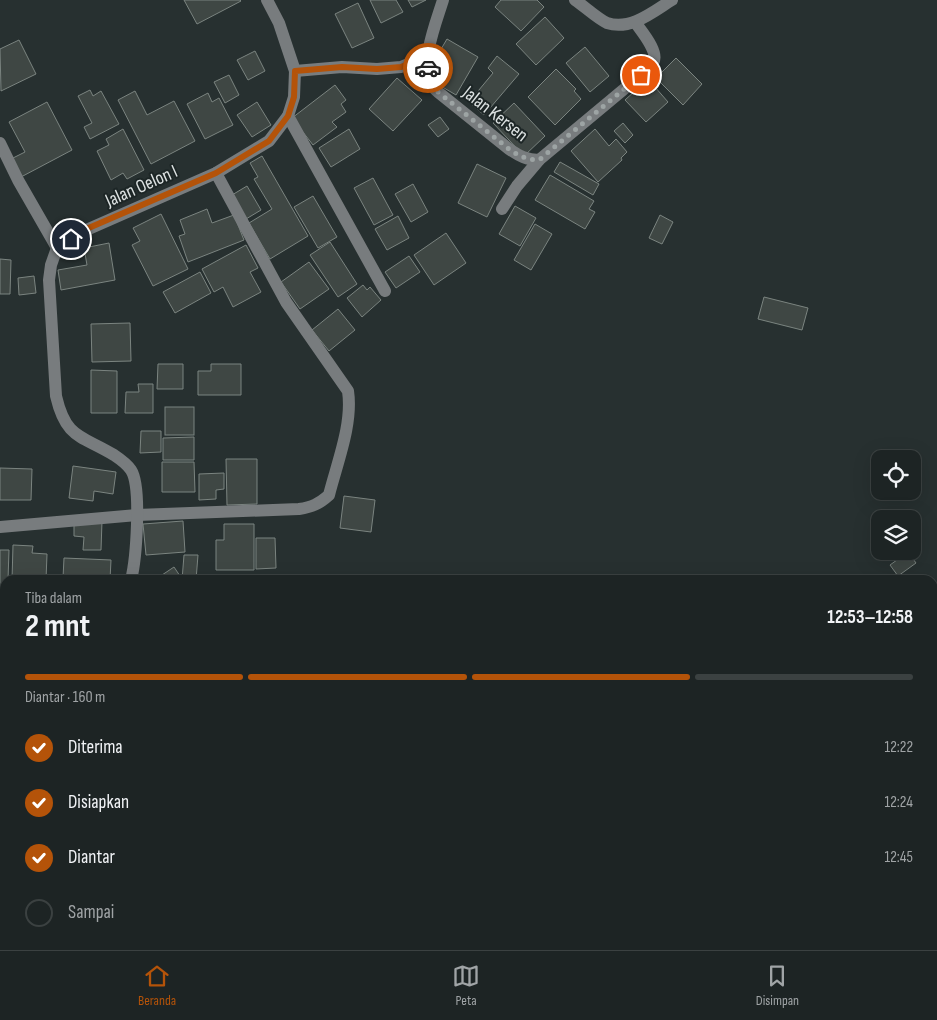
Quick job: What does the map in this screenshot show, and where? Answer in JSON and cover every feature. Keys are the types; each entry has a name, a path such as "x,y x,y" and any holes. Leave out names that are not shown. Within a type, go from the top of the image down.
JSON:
{"street":[{"name":"Jalan Oelon I","path":"57,248 84,230 216,173 269,141 288,116 294,97 295,71 279,23 267,0"},
{"name":"Jalan Kersen","path":"443,0 427,56 428,74 431,84 438,92 520,157 539,160"},
{"path":"575,0 607,22 618,24 635,22 672,0"},
{"name":"Jalan Kersen","path":"502,209 516,186 539,160 641,75 653,62 655,59 654,50 635,22"},
{"path":"295,71 342,67 377,69 401,67 427,56"},
{"path":"288,116 385,291"},
{"path":"0,143 18,180 57,248 51,265 49,280 56,396 65,425 78,437 122,461 131,469 135,477 137,515 135,565 132,575"},
{"path":"0,527 137,515 299,509 312,507 329,495 348,419 350,402 348,392 286,302 216,173"}],"building":[{"path":"184,0 240,0 241,1 197,24"},
{"path":"370,0 396,0 403,12 381,23"},
{"path":"408,0 426,0 412,7"},
{"path":"501,0 537,0 544,7 521,31 495,7"},
{"path":"358,3 374,38 352,48 335,14"},
{"path":"545,17 564,38 536,65 516,44"},
{"path":"447,39 478,57 456,95 434,82 440,71 431,66"},
{"path":"19,40 36,74 1,91 0,49"},
{"path":"585,47 609,76 590,92 566,63"},
{"path":"255,51 265,71 248,80 237,60"},
{"path":"497,56 519,74 484,115 469,102 493,73 488,68"},
{"path":"676,58 702,84 683,105 656,78"},
{"path":"556,69 576,89 574,91 581,99 555,125 528,97"},
{"path":"229,75 239,95 225,103 214,82"},
{"path":"397,78 422,100 393,131 369,109"},
{"path":"648,79 668,102 646,122 625,100"},
{"path":"335,85 346,100 341,104 346,112 332,122 337,127 313,145 292,118"},
{"path":"90,90 93,96 101,91 119,124 90,139 84,127 92,123 78,96"},
{"path":"135,91 147,115 174,101 195,141 151,164 118,100"},
{"path":"208,93 212,102 219,98 233,125 205,139 187,104"},
{"path":"47,102 72,150 21,177 11,159 25,152 9,122"},
{"path":"257,102 271,125 252,137 237,115"},
{"path":"514,103 545,136 524,156 493,123"},
{"path":"440,117 449,129 438,137 428,125"},
{"path":"623,123 633,135 625,143 614,131"},
{"path":"123,129 144,170 127,179 123,173 111,180 97,151 109,145 106,139"},
{"path":"349,129 360,149 331,167 319,148"},
{"path":"595,129 609,146 616,139 627,152 621,158 622,160 598,182 571,151"},
{"path":"262,156 308,236 270,259 249,223 272,209 254,179 258,177 250,163"},
{"path":"560,162 599,184 593,195 554,172"},
{"path":"477,164 506,178 487,217 458,203"},
{"path":"550,175 594,201 589,209 595,212 585,229 535,200"},
{"path":"373,178 393,215 374,225 354,188"},
{"path":"413,184 428,212 411,222 395,194"},
{"path":"247,186 261,210 246,219 232,195"},
{"path":"313,196 337,237 318,248 294,207"},
{"path":"515,206 536,218 520,246 499,234"},
{"path":"207,209 212,223 234,215 244,240 188,262 179,236 185,234 180,220"},
{"path":"161,214 188,269 153,286 132,245 140,241 133,228"},
{"path":"660,215 673,222 662,244 649,238"},
{"path":"398,216 409,238 387,250 375,229"},
{"path":"535,224 552,234 531,270 514,260"},
{"path":"446,233 466,263 434,285 414,255"},
{"path":"330,242 357,284 338,297 310,255"},
{"path":"109,243 115,280 61,290 58,270 87,265 84,248"},
{"path":"246,245 258,268 250,272 261,292 233,307 223,287 214,292 202,269"},
{"path":"409,256 420,272 396,288 385,272"},
{"path":"0,259 11,260 10,294 0,294"},
{"path":"309,262 329,289 300,309 281,282"},
{"path":"200,272 211,293 175,313 163,292"},
{"path":"34,276 36,293 19,295 18,278"},
{"path":"363,285 367,290 370,287 381,300 362,317 347,298"},
{"path":"764,297 808,308 802,330 758,319"},
{"path":"338,309 355,330 329,351 312,330"},
{"path":"130,323 131,361 92,362 91,324"},
{"path":"158,364 183,364 183,389 157,389"},
{"path":"211,364 241,364 241,395 198,395 198,371 211,371"},
{"path":"91,370 117,371 117,413 91,413"},
{"path":"138,384 153,384 153,413 125,413 126,392 139,392"},
{"path":"165,407 194,407 194,435 165,435"},
{"path":"141,431 161,431 161,452 140,453"},
{"path":"194,437 194,460 163,460 163,438"},
{"path":"226,459 257,459 257,504 227,505"},
{"path":"162,462 194,462 195,492 162,492"},
{"path":"73,466 116,472 113,494 94,491 93,501 69,498"},
{"path":"0,468 32,469 31,500 0,500"},
{"path":"224,473 224,489 216,490 216,499 199,500 199,474"},
{"path":"344,496 375,500 371,532 340,528"},
{"path":"74,521 102,521 101,550 83,550 84,537 74,536"},
{"path":"183,521 185,552 146,555 143,524"},
{"path":"224,524 254,524 254,570 216,570 216,540 224,540"},
{"path":"256,538 275,538 276,568 256,569"},
{"path":"13,545 33,546 32,553 47,554 46,575 12,575"},
{"path":"0,550 9,550 8,575 0,575"},
{"path":"184,555 198,555 196,575 182,575"},
{"path":"64,558 111,560 110,575 63,575"},
{"path":"897,560 914,560 916,563 897,575 890,565"},
{"path":"174,567 179,575 162,575"}],"way so far":[{"path":"428,68 431,84 438,92 509,149 520,157 530,160 539,160 641,75"}],"route":[{"path":"71,239 84,230 216,173 269,141 288,116 294,97 295,71 342,67 377,69 401,67 427,56 428,68"}]}
